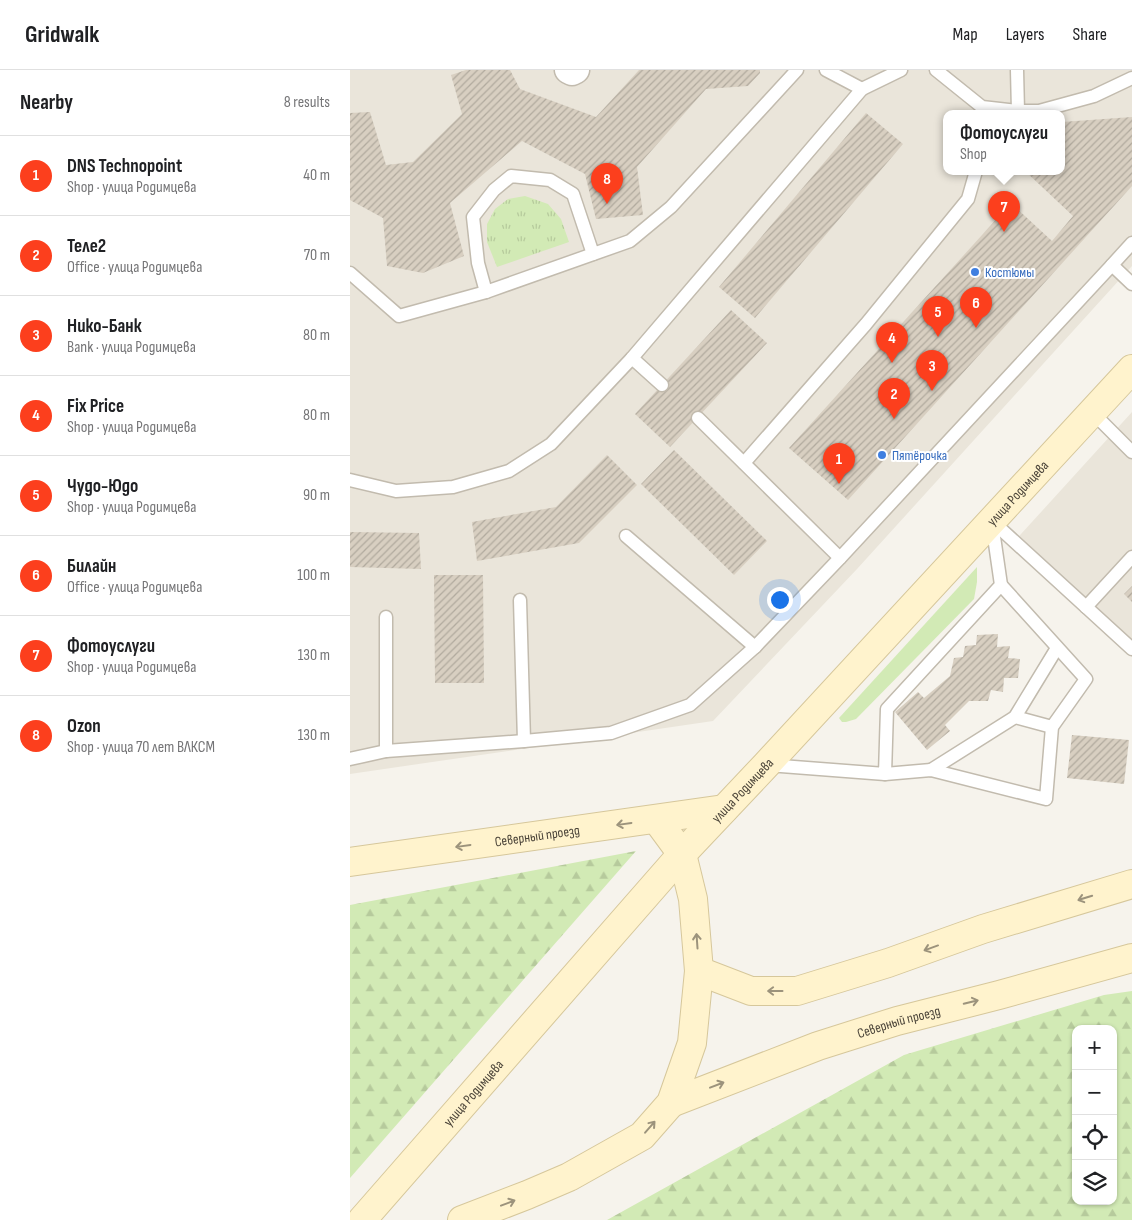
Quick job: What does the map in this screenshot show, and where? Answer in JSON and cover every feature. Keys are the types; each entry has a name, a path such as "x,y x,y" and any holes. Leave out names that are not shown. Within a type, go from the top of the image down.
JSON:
{"main road":[{"name":"улица Родимцева","path":"362,1220 682,854 1132,369"},
{"name":"Северный проезд","path":"350,862 724,809"},
{"path":"462,1220 527,1196 569,1177 642,1136 671,1103 692,1043 699,971 693,899 682,854 657,820"},
{"path":"699,971 751,991 796,991 888,963 983,929 1132,884"},
{"name":"Северный проезд","path":"671,1103 818,1046 897,1021 1000,995 1132,958"}],"street":[{"path":"568,70 572,72 576,70"}],"lane":[{"path":"350,273 399,316 486,292 630,241 671,207 797,70"},
{"path":"826,70 862,89"},
{"path":"350,480 396,490 453,487 509,471 552,444 632,358 862,89 901,70"},
{"path":"936,70 982,110"},
{"path":"1017,70 1018,110"},
{"path":"1043,110 1094,96 1132,78"},
{"path":"744,463 866,324 968,199 975,175"},
{"path":"486,292 478,263 473,217 494,190 511,176 550,180 573,194 593,254"},
{"path":"350,759 386,751 611,733 690,705 755,647 1132,243"},
{"path":"1112,265 1132,284"},
{"path":"632,358 662,385"},
{"path":"1092,412 1132,452"},
{"path":"698,418 840,558"},
{"path":"766,765 885,774 931,770 1046,799 1052,728 1086,679 1001,585 992,521"},
{"path":"992,521 1132,649"},
{"path":"626,536 755,647"},
{"path":"1086,607 1132,557"},
{"path":"885,774 887,709 1001,585"},
{"path":"520,600 524,741"},
{"path":"386,617 386,751"},
{"path":"931,770 1015,717 1057,648"},
{"path":"1015,717 1052,728"}],"shaded area":[{"path":"350,70 1132,70 1132,266 857,569 713,721 350,774"},
{"path":"1132,412 1132,657 1012,544"}],"green space":[{"path":"525,196 548,204 561,219 569,242 497,267 487,242 487,224 495,209 508,199"},
{"path":"977,567 974,599 856,719 842,722 839,718"},
{"path":"636,851 350,1178 350,905"},
{"path":"1132,991 1132,1220 607,1220 904,1055 1104,995"}],"building":[{"path":"466,70 510,70 520,89 596,117 639,70 760,70 760,73 748,86 706,89 637,167 643,215 596,219 585,174 522,141 450,203 464,256 423,273 387,266 383,218 350,200 350,113 370,112 386,165 413,162 462,114 451,75"},
{"path":"866,113 903,144 755,318 719,287"},
{"path":"1132,117 1132,186 848,500 789,448 1011,203 1052,241 1073,216 1029,175 1065,175 1065,122"},
{"path":"731,310 767,343 670,447 635,414"},
{"path":"674,450 767,541 734,575 641,484"},
{"path":"607,455 637,485 579,543 477,561 472,522 556,507"},
{"path":"350,532 419,533 421,569 350,567"},
{"path":"434,575 483,575 484,683 435,683"},
{"path":"1132,586 1132,602 1124,594"},
{"path":"998,634 997,647 1010,646 1008,658 1020,659 1018,678 1004,678 1003,692 991,690 988,701 969,701 945,725 950,731 927,750 895,712 918,692 924,698 950,676 954,658 963,657 965,646 976,645 977,635"},
{"path":"1072,735 1129,740 1124,784 1067,778"}],"place":[{"name":"Ozon","path":"607,204"},
{"name":"Фотоуслуги","path":"1004,232"},
{"name":"Костюмы","path":"975,272"},
{"name":"Билайн","path":"976,328"},
{"name":"Чудо-Юдо","path":"938,337"},
{"name":"Fix Price","path":"892,363"},
{"name":"Нико-Банк","path":"932,391"},
{"name":"Теле2","path":"894,419"},
{"name":"Пятёрочка","path":"882,455"},
{"name":"DNS Technopoint","path":"839,484"}]}
